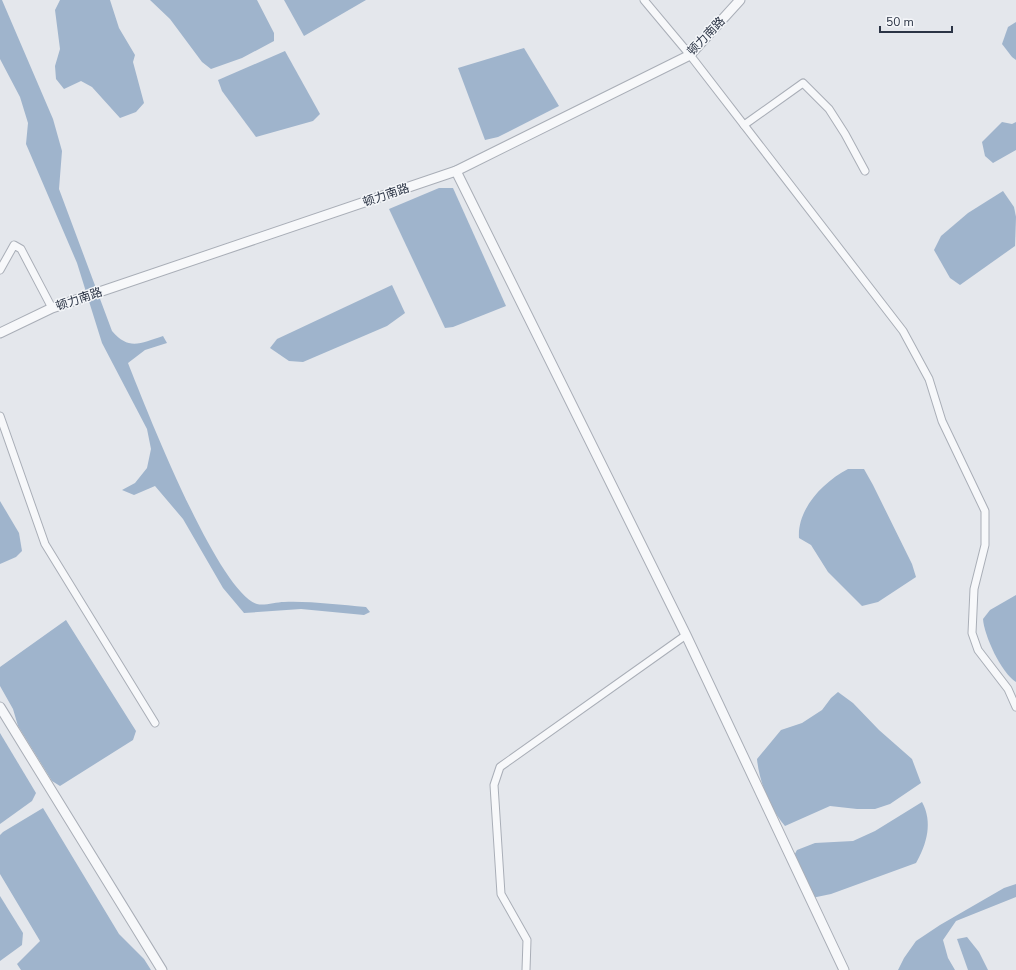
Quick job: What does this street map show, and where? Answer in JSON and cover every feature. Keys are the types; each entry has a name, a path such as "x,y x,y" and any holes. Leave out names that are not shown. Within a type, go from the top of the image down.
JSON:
{"street":[{"path":"644,0 690,55 903,331 929,379 942,421 985,511 985,545 974,589 972,633 978,650 1008,689 1016,707"},
{"name":"顿力南路","path":"0,333 52,308 456,171 690,55 740,0"},
{"path":"744,125 803,83 829,109 845,134 865,171"},
{"path":"456,171 686,635 844,970"},
{"path":"0,270 14,245 21,249 52,308"},
{"path":"0,416 45,544 155,723"},
{"path":"526,970 528,940 501,894 494,785 500,767 686,635"},
{"path":"0,707 162,970"}],"water":[{"path":"0,0 2,0 53,119 62,151 59,189 112,331 124,341 130,343 142,343 163,336 167,343 145,350 128,363 184,495 222,567 241,592 257,604 263,605 284,602 315,603 366,607 370,612 364,615 301,609 244,613 223,588 183,519 155,486 134,495 122,490 135,483 147,468 151,449 147,429 102,343 77,263 26,144 28,123 20,97 0,59"},
{"path":"60,0 110,0 119,28 135,55 133,62 144,103 136,112 120,118 92,87 81,81 64,89 56,79 55,66 60,49 55,10"},
{"path":"150,0 257,0 274,33 274,41 242,58 211,69 202,62 170,19"},
{"path":"284,0 366,0 304,36"},
{"path":"1016,22 1016,60 1002,44 1008,27"},
{"path":"524,48 559,106 498,137 485,140 458,68"},
{"path":"285,51 320,114 313,121 256,137 222,91 218,80"},
{"path":"1002,122 1012,124 1016,122 1016,150 993,163 985,156 982,142"},
{"path":"439,188 453,188 506,306 453,327 445,328 389,209"},
{"path":"1003,191 1014,207 1016,217 1015,246 960,285 950,278 934,250 941,236 968,213"},
{"path":"392,285 405,313 387,326 303,362 289,361 270,348 277,339"},
{"path":"848,469 864,469 912,564 916,577 878,602 862,606 828,572 811,545 799,538 802,517 813,498 830,481"},
{"path":"0,501 19,533 22,551 16,557 0,564"},
{"path":"1016,595 1016,682 1005,671 994,653 986,634 983,619 990,610"},
{"path":"66,620 136,731 133,740 60,786 52,781 18,726 13,709 0,686 0,667"},
{"path":"838,692 853,703 879,730 912,759 921,783 890,804 875,809 830,806 785,826 766,794 760,776 757,759 781,730 802,723 822,710 831,698"},
{"path":"0,733 36,793 32,801 0,824"},
{"path":"922,802 928,825 926,841 916,863 831,894 807,899 791,861 797,850 815,843 853,841 875,831"},
{"path":"43,808 119,934 144,959 151,970 21,970 17,964 40,941 0,874 0,835"},
{"path":"1016,884 1016,897 956,921 943,940 948,958 955,970 898,970 904,958 916,941 940,925 1004,888"},
{"path":"0,896 23,933 22,945 0,961"},
{"path":"967,937 979,952 988,970 968,970 957,939"}]}
